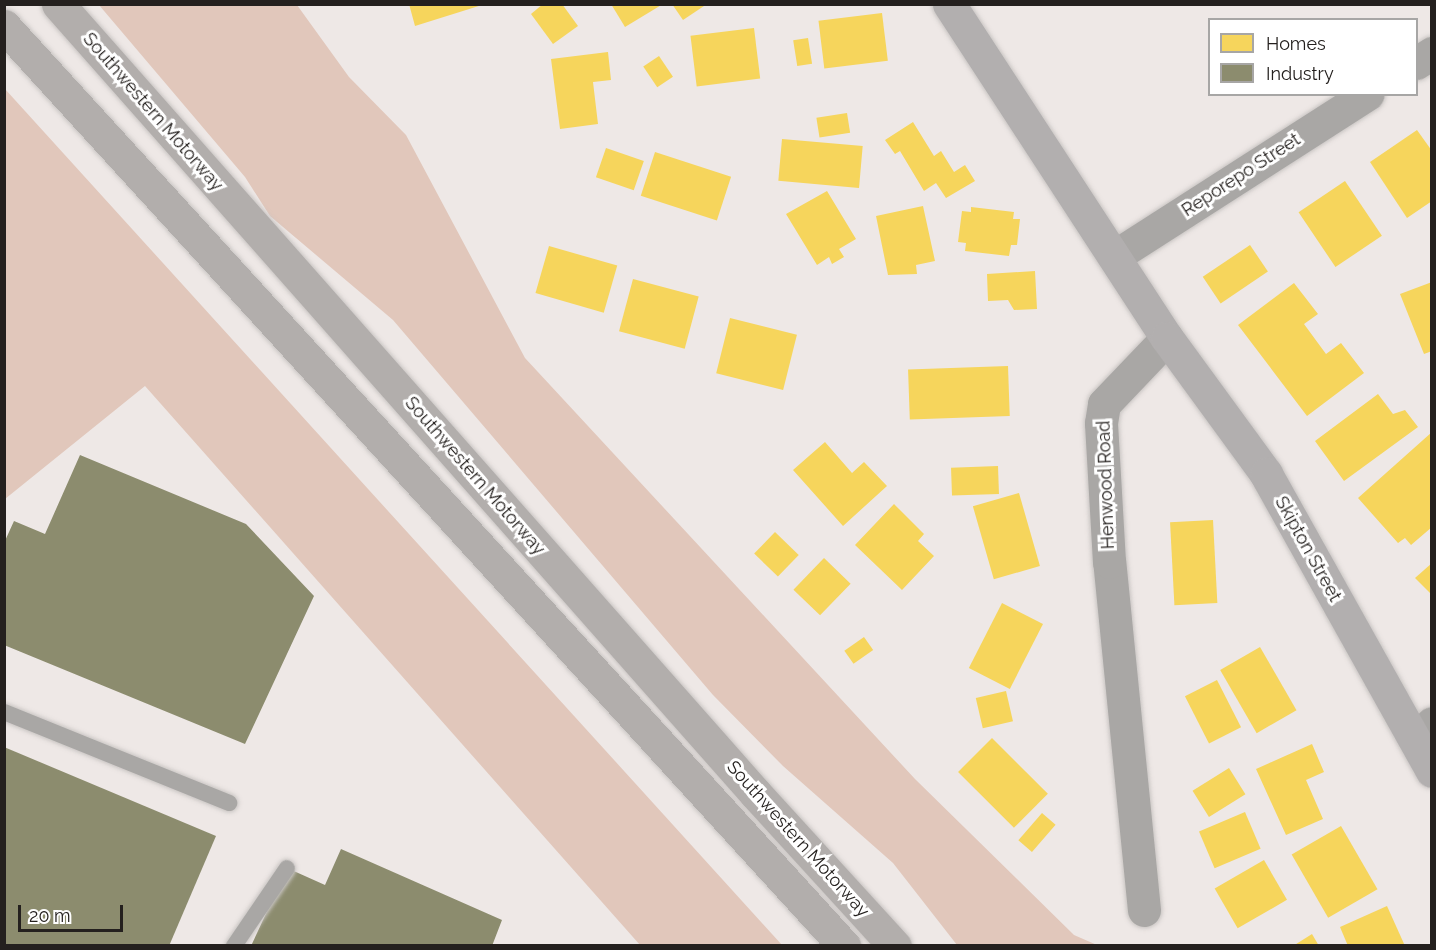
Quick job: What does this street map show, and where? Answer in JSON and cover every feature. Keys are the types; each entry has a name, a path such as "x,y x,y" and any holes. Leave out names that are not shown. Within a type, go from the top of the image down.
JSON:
{"highway":[{"name":"Southwestern Motorway","path":"58,4 748,785 895,945"},
{"name":"Southwestern Motorway","path":"4,26 844,945"}],"main road":[{"path":"949,4 1167,338"},
{"name":"Skipton Street","path":"1167,338 1266,474 1423,731 1431,771"}],"street":[{"path":"1418,62 1431,53"},
{"name":"Reporepo Street","path":"1115,256 1364,96"},
{"name":"Henwood Road","path":"1144,910 1109,562 1101,423 1104,404 1167,338"}],"lane":[{"path":"4,712 230,803"},
{"path":"234,945 287,868"}],"shaded area":[{"path":"99,5 297,5 349,77 406,135 525,358 915,779 1074,935 1097,945 957,945 893,863 783,766 713,695 393,320 270,216 245,177"},
{"path":"5,89 782,945 640,945 145,386 5,499"}],"building: Homes":[{"path":"409,4 482,4 482,5 415,26"},
{"path":"543,4 562,4 578,26 553,44 531,14"},
{"path":"611,4 663,4 625,27"},
{"path":"672,4 707,4 683,20"},
{"path":"882,13 888,61 824,68 818,21"},
{"path":"754,28 760,79 697,86 690,36"},
{"path":"808,38 812,64 797,66 793,40"},
{"path":"608,52 611,80 593,82 598,124 560,129 551,59"},
{"path":"659,56 673,77 657,87 643,67"},
{"path":"847,113 850,133 820,138 816,118"},
{"path":"913,122 934,156 941,151 954,172 965,165 975,181 946,198 936,183 924,191 900,151 895,154 885,140"},
{"path":"1417,130 1432,151 1432,201 1407,218 1370,162"},
{"path":"782,139 863,146 859,188 778,181"},
{"path":"606,148 644,161 634,190 596,177"},
{"path":"655,152 731,177 717,220 641,196"},
{"path":"1345,181 1382,236 1335,267 1299,212"},
{"path":"827,191 856,239 839,249 844,257 832,264 829,257 817,265 786,214"},
{"path":"923,206 935,261 916,265 917,274 888,275 876,216"},
{"path":"971,207 1014,212 1013,219 1020,219 1017,245 1011,245 1009,256 965,251 966,243 958,242 962,211 971,212"},
{"path":"1250,245 1268,272 1221,303 1203,277"},
{"path":"549,246 617,266 604,313 535,293"},
{"path":"1035,271 1037,309 1014,310 1008,300 988,301 987,274"},
{"path":"633,279 699,297 685,349 619,331"},
{"path":"1432,282 1432,351 1424,354 1400,294"},
{"path":"1294,283 1318,314 1304,324 1326,354 1341,343 1364,373 1307,416 1238,325"},
{"path":"730,318 797,335 783,390 716,373"},
{"path":"1008,366 1010,416 910,419 908,369"},
{"path":"1378,394 1393,414 1405,410 1418,427 1344,481 1315,441"},
{"path":"1432,432 1432,527 1411,545 1405,538 1398,543 1358,498"},
{"path":"825,442 852,473 864,462 887,486 843,526 793,470"},
{"path":"998,466 999,494 952,496 951,468"},
{"path":"1019,493 1040,566 994,579 973,506"},
{"path":"894,504 924,534 918,541 934,556 902,590 855,545"},
{"path":"1213,520 1217,603 1174,605 1170,522"},
{"path":"775,532 799,555 778,577 754,554"},
{"path":"824,558 851,584 820,615 793,590"},
{"path":"1432,563 1432,595 1415,578"},
{"path":"1002,603 1043,624 1010,689 969,668"},
{"path":"864,637 873,650 854,664 844,651"},
{"path":"1260,647 1296,710 1257,733 1220,670"},
{"path":"1217,680 1241,727 1209,744 1185,696"},
{"path":"1006,691 1013,721 983,728 976,698"},
{"path":"992,738 1048,794 1014,828 958,772"},
{"path":"1312,744 1324,772 1306,780 1323,819 1286,835 1256,769"},
{"path":"1229,768 1245,794 1209,817 1193,791"},
{"path":"1245,812 1261,849 1215,868 1199,832"},
{"path":"1042,813 1056,825 1032,852 1018,840"},
{"path":"1341,826 1378,889 1328,918 1292,855"},
{"path":"1264,860 1287,900 1238,928 1215,889"},
{"path":"1387,906 1405,946 1348,946 1340,927"},
{"path":"1312,934 1319,946 1293,946"}],"building: Industry":[{"path":"80,455 246,524 314,596 245,744 4,645 4,543 14,521 45,534"},
{"path":"4,747 216,836 169,946 4,946"},
{"path":"341,849 502,920 492,946 251,946 287,868 325,885"}]}
